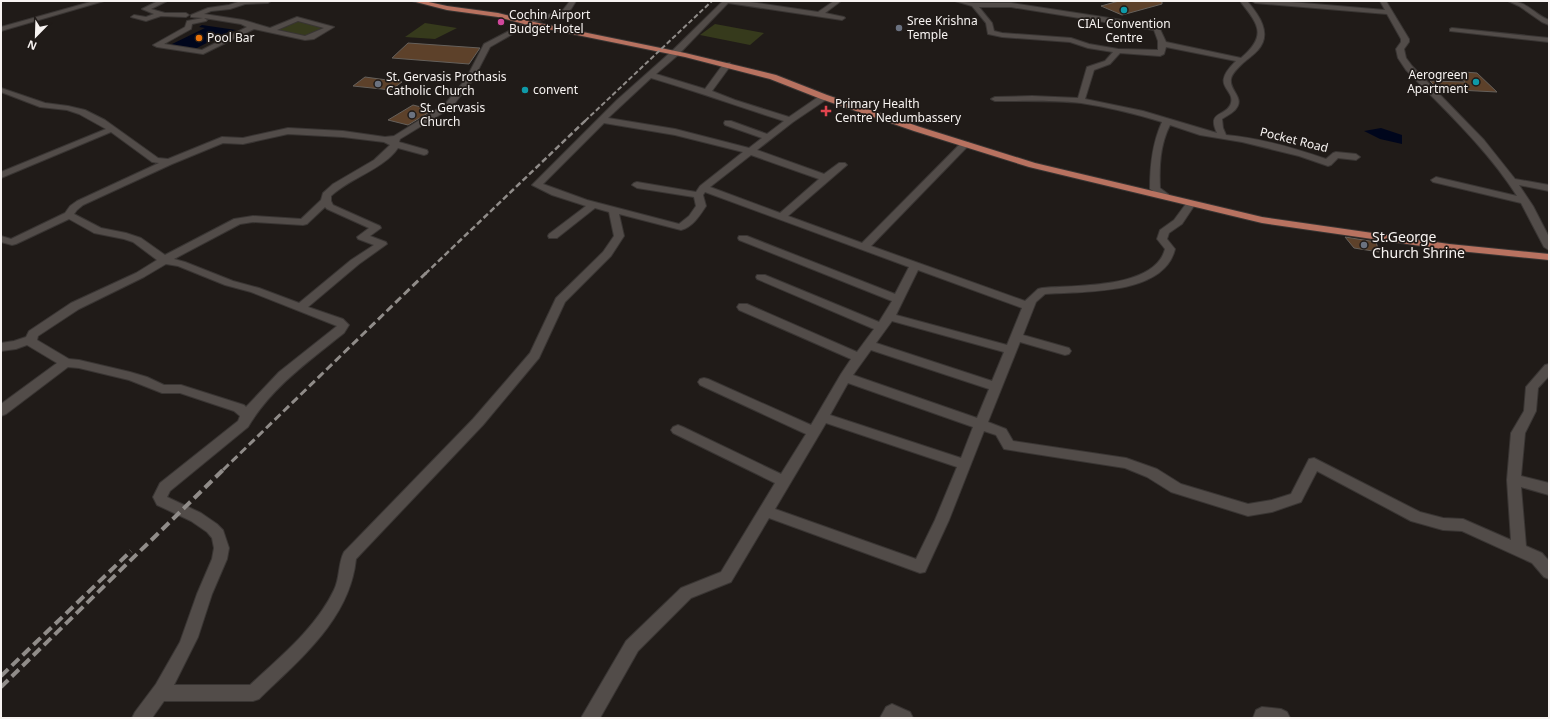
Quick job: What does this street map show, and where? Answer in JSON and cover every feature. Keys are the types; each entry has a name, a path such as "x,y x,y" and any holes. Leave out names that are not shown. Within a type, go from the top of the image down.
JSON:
{"main road":[{"path":"415,1 447,8 498,15 528,23 727,65 773,77 824,97 1032,165 1262,220 1449,247 1549,257"}],"street":[{"path":"1,30 101,1"},
{"path":"164,1 145,9 162,14 217,18 243,22 288,35 308,38 330,27 297,20 272,30"},
{"path":"190,16 210,8 230,7 244,2 268,1"},
{"path":"395,141 448,106 469,80 487,46 528,23 565,11 569,8 573,1"},
{"path":"820,14 838,1"},
{"path":"958,1 974,5 1011,5 1157,28 1163,44 1160,54 1118,51 1088,46 1071,40 1002,35 991,32 989,23 974,5"},
{"path":"1223,137 1217,124 1218,120 1234,105 1235,101 1227,83 1228,76 1241,60 1257,48 1260,35 1260,24 1257,16 1243,1"},
{"path":"1255,1 1389,12"},
{"path":"1383,1 1405,40 1400,49 1401,54 1409,68 1481,142 1512,181 1525,201 1549,247"},
{"path":"1511,1 1523,6 1533,14 1549,23"},
{"path":"701,192 701,206 692,218 681,227 550,192 537,185 602,120 728,2 842,18"},
{"path":"149,10 132,17 146,19 162,14"},
{"path":"217,18 188,22 189,28 157,45 203,52 254,26"},
{"path":"1452,30 1549,40"},
{"path":"1163,44 1241,60"},
{"path":"995,99 1081,101 1090,69 1095,66 1112,62 1118,51"},
{"path":"707,92 727,65"},
{"path":"649,75 707,92 732,102 790,120"},
{"path":"1,90 15,94 37,104 68,108 82,112 102,122 155,160 169,162"},
{"path":"701,192 790,120 824,97"},
{"name":"Pocket Road","path":"1081,101 1140,113 1203,133 1242,139 1302,154 1328,163 1336,155 1356,158"},
{"path":"602,120 675,132 750,151 825,178"},
{"path":"1168,121 1162,132 1154,169 1154,189 1168,197"},
{"path":"728,123 768,137"},
{"path":"1,176 112,129"},
{"path":"1,239 12,242 69,214 73,208 80,203 169,162 222,140 243,141 288,131 343,134 395,141 424,152"},
{"path":"300,308 356,262 382,244 362,237 376,228 330,207 326,201 326,195 336,186 377,162 394,148 395,141"},
{"path":"864,248 965,144"},
{"path":"781,217 842,165"},
{"path":"1436,180 1525,201"},
{"path":"1512,181 1549,188"},
{"path":"637,185 701,192 781,217 1029,306"},
{"path":"246,415 239,408 181,389 162,389 130,376 80,364 66,363 31,342 33,334 75,306 140,275 164,260 238,222 253,219 303,222 326,201"},
{"path":"765,511 920,567 942,520 1031,300 1042,291 1131,283 1154,271 1166,262 1170,249 1162,239 1164,232 1178,222 1191,203"},
{"path":"554,236 593,204"},
{"path":"160,693 253,693 312,636 336,601 347,575 349,556 483,417 535,355 560,300 607,254 619,236 613,210"},
{"path":"69,214 98,231 126,236 137,240 164,260 181,264 230,283 255,290 339,322 343,325 340,330 283,375 246,415 246,419 243,424 165,486 160,497 162,501 209,525 216,532 221,541 221,551 201,603 190,638 160,693 141,718"},
{"path":"743,238 898,300"},
{"path":"590,718 632,646 686,593 726,577 823,417 844,378 889,317 915,266"},
{"path":"761,277 882,326"},
{"path":"743,306 859,358"},
{"path":"889,317 1010,350"},
{"path":"1015,337 1065,351"},
{"path":"1,347 16,345 32,339"},
{"path":"868,345 995,387"},
{"path":"1,411 66,363"},
{"path":"1519,550 1514,480 1518,433 1530,411 1532,387 1549,368"},
{"path":"844,378 1001,432 1009,444 1126,463 1152,473 1176,488 1248,510 1272,506 1296,498 1314,464 1416,517 1443,524 1462,525 1537,558 1549,572"},
{"path":"704,382 814,432"},
{"path":"823,417 964,464"},
{"path":"678,430 783,481"},
{"path":"1514,480 1549,489"},
{"path":"889,718 892,713 904,718"},
{"path":"1262,718 1262,716 1280,718"}],"green space":[{"path":"296,21 324,27 306,36 278,30"},
{"path":"425,23 457,28 435,39 405,37"},
{"path":"715,24 764,33 750,45 700,35"}],"water":[{"path":"202,25 236,30 228,32 195,49 170,45 205,28 199,27"},
{"path":"1381,128 1402,135 1402,144 1380,139 1364,131"}],"building":[{"name":"CIAL Convention Centre","path":"1119,1 1162,1 1162,4 1122,15 1101,6"},
{"path":"408,43 480,48 469,64 392,58"},
{"path":"1452,71 1477,73 1497,92 1438,89 1430,81 1465,82"},
{"name":"St. Gervasis Prothasis Catholic Church","path":"365,77 402,82 391,90 353,86"},
{"name":"St. Gervasis Church","path":"413,105 433,110 408,125 388,120"},
{"name":"St.George Church Shrine","path":"1345,237 1376,242 1379,252 1354,248"}],"railway":[{"path":"585,121 712,1"},
{"path":"425,274 586,120"},
{"path":"223,470 426,273"},
{"path":"1,687 224,469"},
{"path":"1,676 131,551"}],"place":[{"name":"CIAL Convention Centre","path":"1124,10"},
{"name":"Cochin Airport Budget Hotel","path":"501,22"},
{"name":"Sree Krishna Temple","path":"899,28"},
{"name":"Pool Bar","path":"199,38"},
{"name":"Aerogreen Apartment","path":"1476,82"},
{"name":"St. Gervasis Prothasis Catholic Church","path":"378,84"},
{"name":"convent","path":"525,90"},
{"name":"Primary Health Centre Nedumbassery","path":"826,111"},
{"name":"St. Gervasis Church","path":"412,115"},
{"name":"St.George Church Shrine","path":"1364,245"}]}
